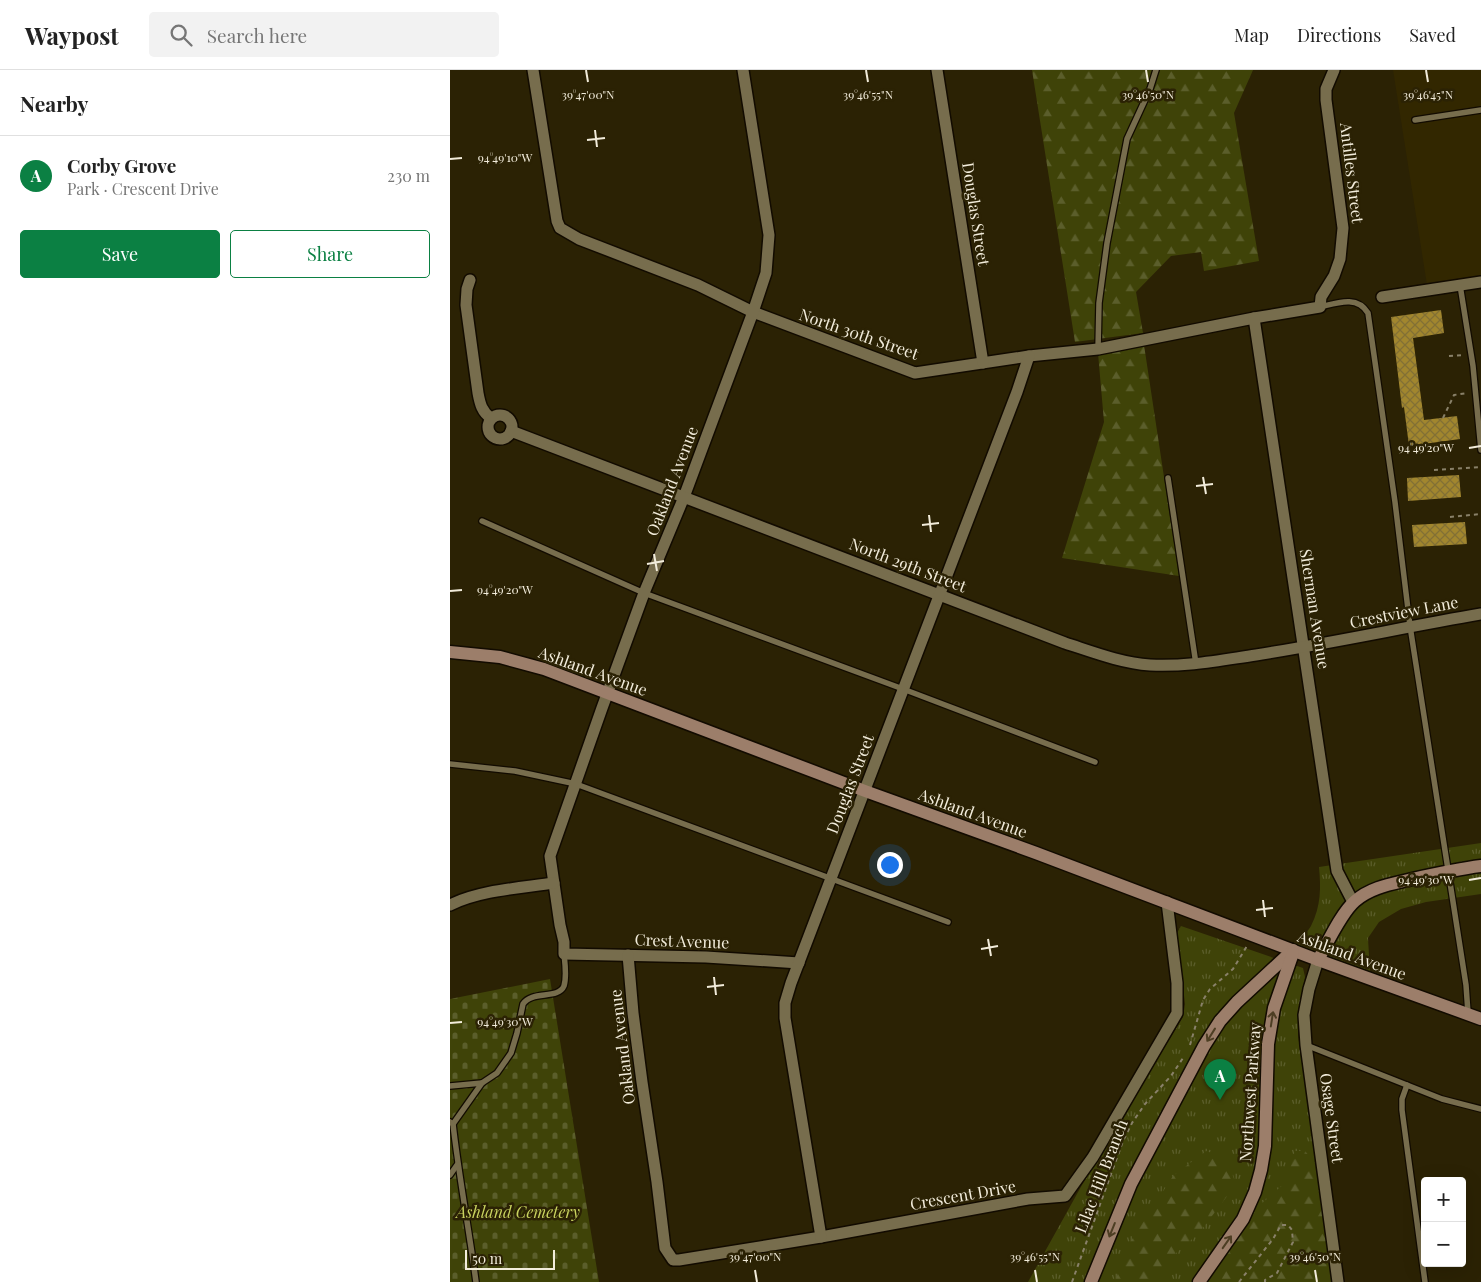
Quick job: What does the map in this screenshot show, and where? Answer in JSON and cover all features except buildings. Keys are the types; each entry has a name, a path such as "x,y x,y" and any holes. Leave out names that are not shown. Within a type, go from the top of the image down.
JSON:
{"street":[{"name":"North 30th Street","path":"533,70 557,221 560,228 579,239 698,285 753,312 914,373 1098,348 1320,307"},
{"name":"Oakland Avenue","path":"564,954 564,942 550,856 644,593 684,497 766,273 769,235 743,70"},
{"name":"Douglas Street","path":"938,70 983,363"},
{"name":"Antilles Street","path":"1320,307 1321,297 1334,276 1340,258 1343,228 1326,100 1326,89 1334,70"},
{"path":"470,280 467,289 466,305 480,406 485,414 491,418 488,427 492,436 505,438 512,431"},
{"path":"1382,297 1481,282"},
{"name":"Sherman Avenue","path":"1254,318 1337,871 1354,902"},
{"name":"Douglas Street","path":"821,1237 785,1018 785,1003 1029,356"},
{"name":"North 29th Street","path":"491,418 500,414 504,415 511,422 512,431 1066,642 1120,660 1148,665 1175,666 1304,647"},
{"name":"Crestview Lane","path":"1304,647 1481,614"},
{"name":"Ashland Avenue","path":"450,652 500,657 544,669 865,791 1036,852 1481,1020"},
{"path":"1318,960 1338,924 1354,902 1370,891 1385,885 1447,871 1481,866"},
{"path":"450,905 461,899 483,894 554,882"},
{"name":"Crescent Drive","path":"650,1134 665,1248 673,1260 712,1256 1028,1199 1065,1196 1093,1157 1177,1013 1177,983 1168,902"},
{"path":"1092,1282 1130,1184 1204,1046 1220,1021 1237,1002 1293,950"},
{"name":"Northwest Parkway","path":"1198,1282 1243,1219 1261,1170 1265,1146 1268,1044 1274,1008 1293,950"},
{"name":"Crest Avenue","path":"564,954 706,957 799,962"},
{"name":"Oakland Avenue","path":"628,955 633,1013 650,1134"},
{"name":"Osage Street","path":"1318,960 1304,1015 1306,1045 1338,1282"}],"lane":[{"path":"1098,348 1100,294 1107,243 1127,138 1150,89 1156,70"},
{"path":"1415,120 1481,110"},
{"path":"1460,285 1471,354 1481,450"},
{"path":"1320,307 1343,302 1358,302 1364,306 1368,313 1395,502 1410,626 1466,985 1468,1015"},
{"path":"1168,478 1196,664"},
{"path":"482,521 644,593 903,688 1095,762"},
{"path":"450,764 515,771 576,784 948,922"},
{"path":"476,1282 452,1123 482,1083 497,1073 511,1053 525,1000 530,997 558,992 563,988 565,977 564,954"},
{"path":"1306,1045 1442,1099 1481,1110"},
{"path":"450,1086 482,1083"},
{"path":"1407,1085 1402,1099 1402,1110 1424,1282"},
{"path":"450,1175 457,1165"}],"path":[{"path":"1449,356 1471,354"},
{"path":"1444,418 1454,395 1475,392"},
{"path":"1434,470 1481,467"},
{"path":"1450,517 1481,514"},
{"path":"1188,1050 1202,1000 1210,988 1233,969 1252,934"},
{"name":"Lilac Hill Branch","path":"1072,1282 1132,1122 1145,1104 1171,1076 1184,1057"},
{"path":"1239,1282 1273,1239 1281,1225 1288,1225 1292,1230 1293,1242 1277,1272 1265,1280 1265,1282"}],"shaded area":[{"path":"1393,70 1481,70 1481,276 1427,285"}],"green space":[{"path":"1032,70 1253,70 1234,113 1259,261 1204,271 1201,252 1171,256 1136,292 1143,333 1075,342"},
{"path":"1144,345 1179,576 1062,558 1104,422 1098,353"},
{"path":"1481,843 1481,894 1426,902 1401,909 1379,922 1368,938 1370,973 1294,943 1297,938 1310,928 1317,911 1320,890 1319,867"},
{"path":"1181,926 1303,968 1305,977 1298,1011 1298,1035 1332,1282 1028,1282 1082,1185 1183,1017 1185,1004 1177,933"},
{"name":"Ashland Cemetery","path":"550,979 599,1282 450,1282 450,999"},
{"path":"1206,1151 1227,1158 1235,1182 1228,1195 1199,1233 1175,1254 1165,1282 1115,1282 1127,1247 1173,1176"},
{"path":"1295,1151 1305,1151 1316,1164 1332,1282 1209,1282 1219,1263 1260,1205 1286,1182"}],"place":[{"name":"Corby Grove","path":"1220,1100"}]}
